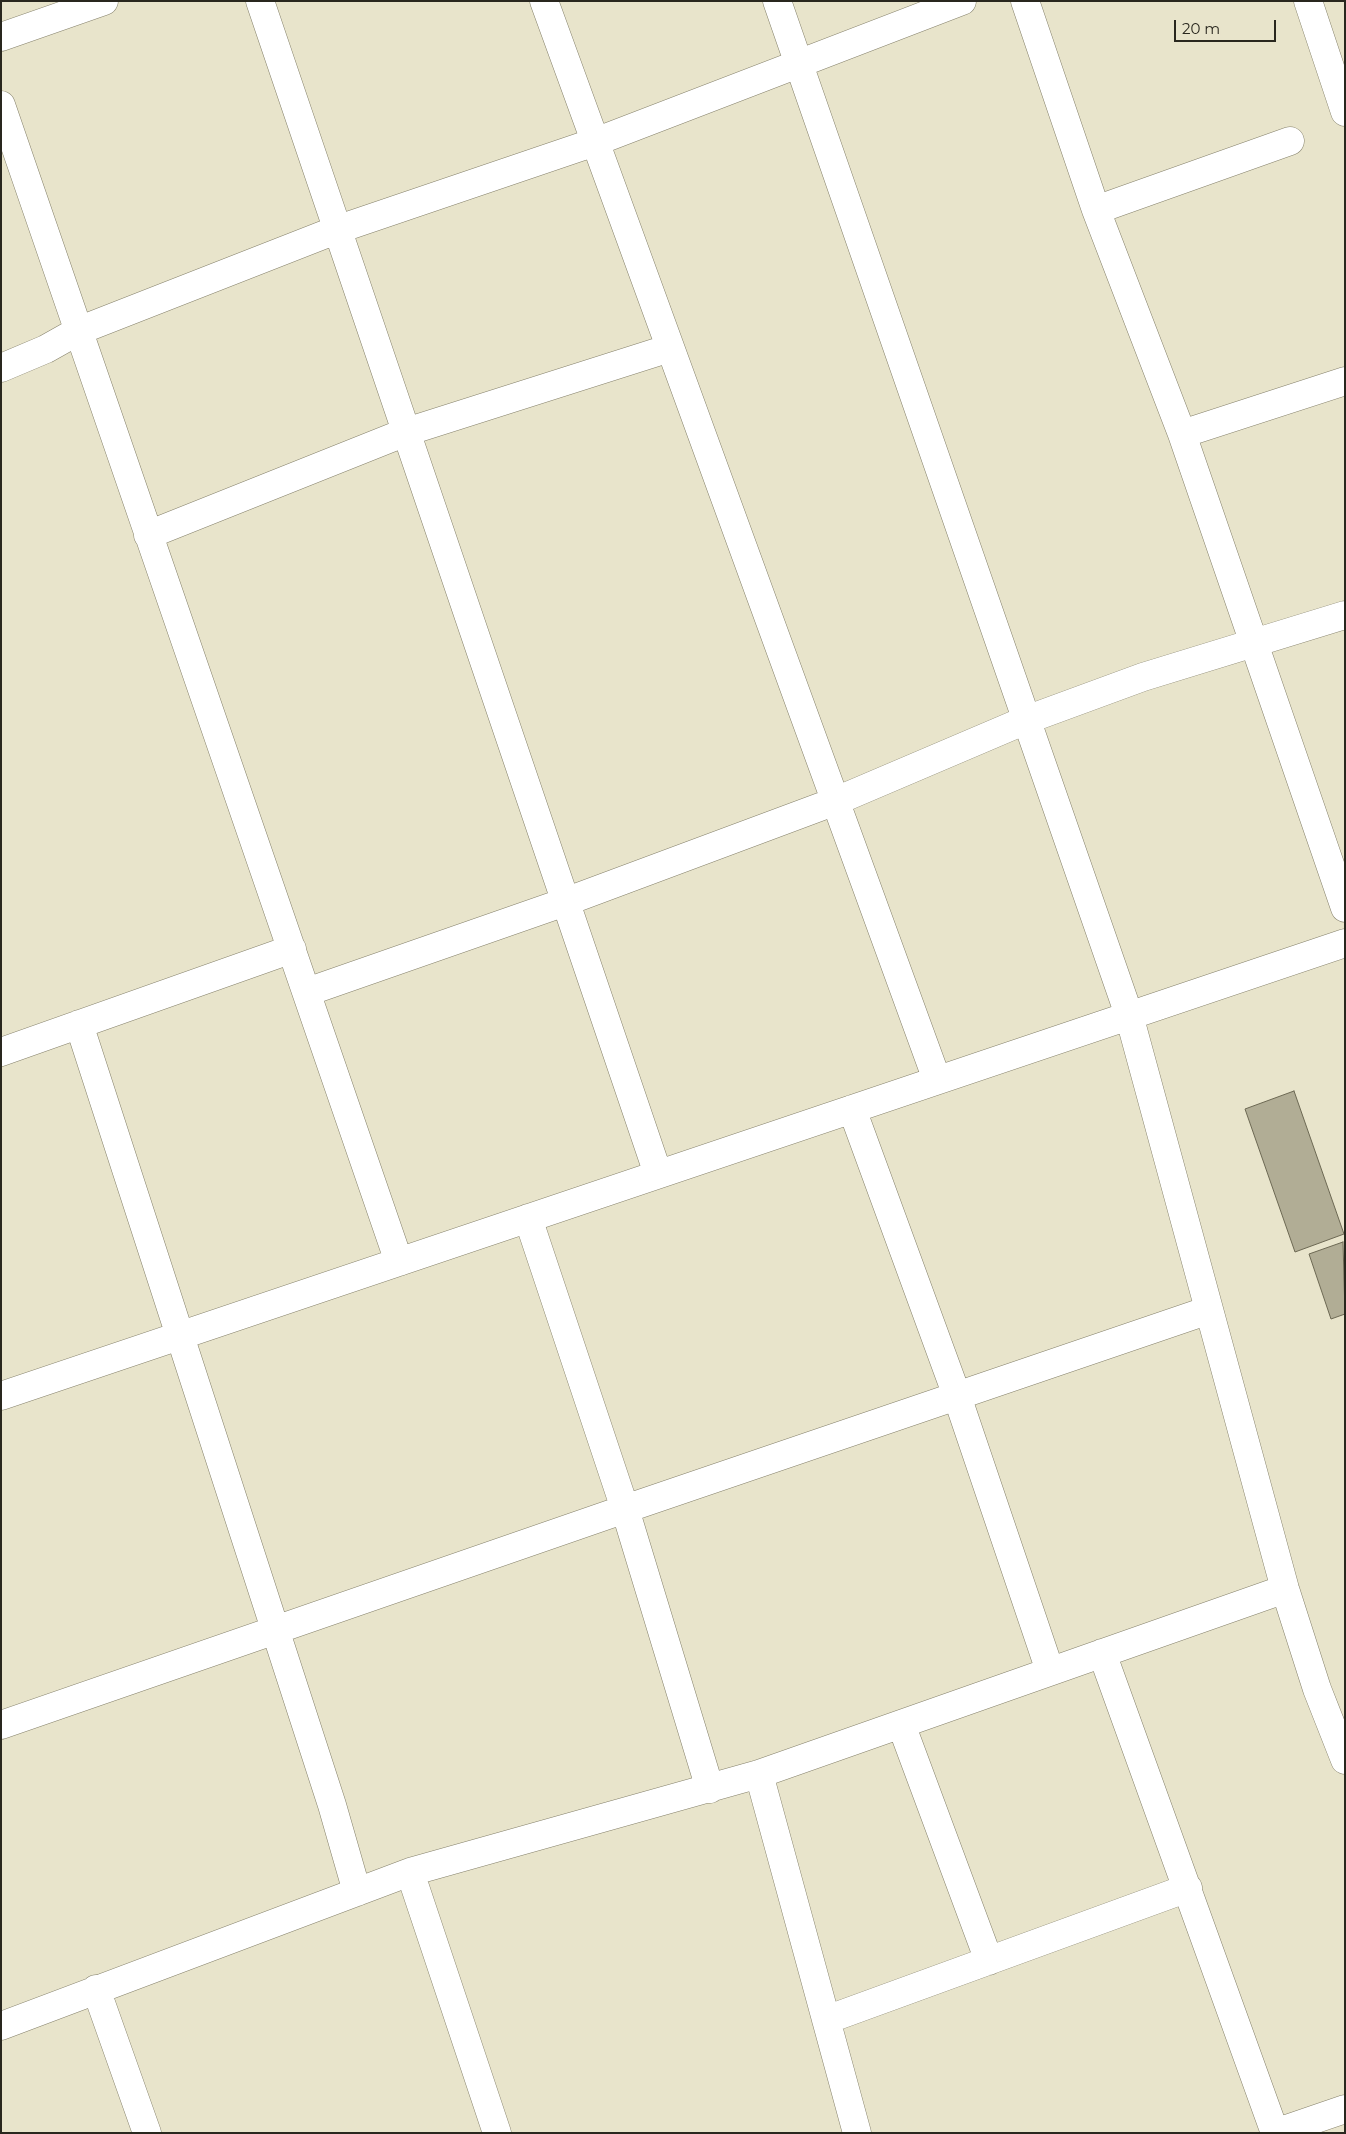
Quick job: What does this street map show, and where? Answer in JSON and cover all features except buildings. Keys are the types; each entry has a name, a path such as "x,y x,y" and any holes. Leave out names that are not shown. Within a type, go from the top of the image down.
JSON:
{"street":[{"path":"1,37 104,1"},
{"path":"260,1 336,230 658,1174"},
{"path":"544,1 937,1080"},
{"path":"777,1 1129,1016 1285,1589 1316,1689 1345,1760"},
{"path":"1,368 46,349 78,331 336,230 595,142 962,1"},
{"path":"1025,1 1096,210 1182,434 1345,908"},
{"path":"1308,1 1345,112"},
{"path":"1,105 399,1262"},
{"path":"1096,210 1290,141"},
{"path":"148,535 406,432 670,348"},
{"path":"1182,434 1345,381"},
{"path":"307,992 565,902 836,801 1026,720 1143,677 1345,615"},
{"path":"1,1396 1345,943"},
{"path":"1,1052 292,949"},
{"path":"79,1024 332,1805 356,1892"},
{"path":"852,1109 957,1396 1050,1671"},
{"path":"528,1218 625,1509 710,1789"},
{"path":"1,1725 625,1509 1209,1310"},
{"path":"3,2020 96,1989 410,1872 759,1774 1285,1589"},
{"path":"1102,1653 1275,2133 1345,2109"},
{"path":"901,1724 988,1961"},
{"path":"759,1774 857,2133"},
{"path":"410,1872 497,2133"},
{"path":"826,2020 1188,1888"},
{"path":"96,1989 146,2133"}]}
